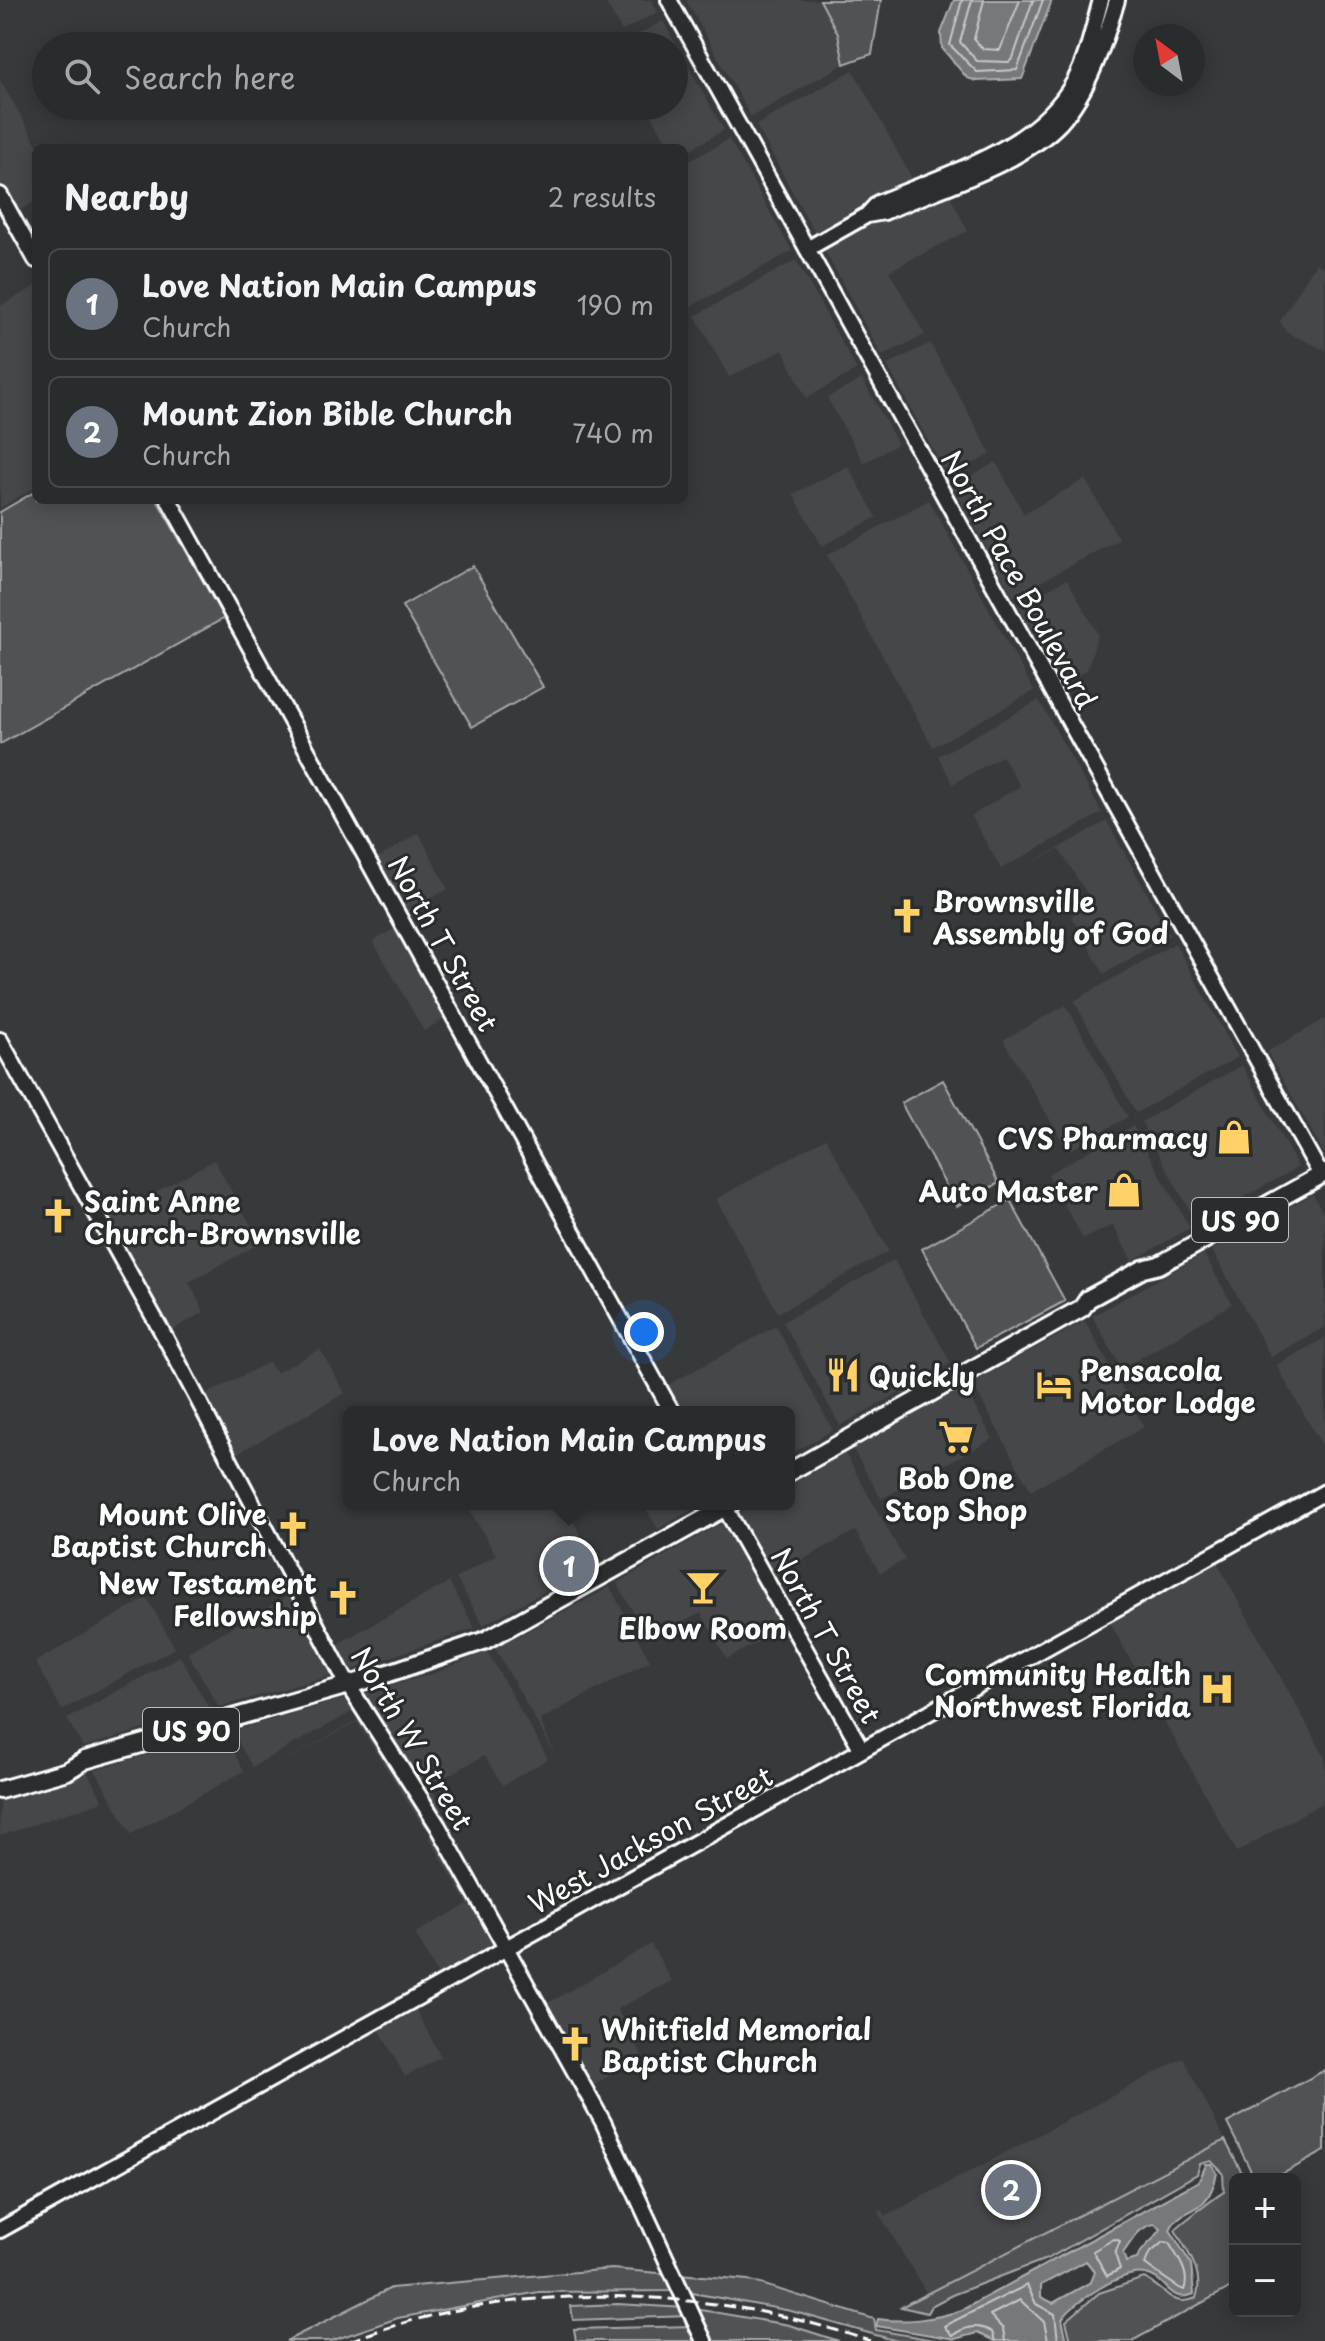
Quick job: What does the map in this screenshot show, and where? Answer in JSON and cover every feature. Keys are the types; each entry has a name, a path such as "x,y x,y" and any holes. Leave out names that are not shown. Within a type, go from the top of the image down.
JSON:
{"main road":[{"name":"US 90","path":"795,1469 1082,1308 1088,1299 1143,1269 1159,1265 1324,1177"},
{"name":"US 90","path":"0,1781 64,1762 73,1764 348,1685 486,1640 717,1510"},
{"name":"US 90","path":"0,1790 67,1771 73,1764"}],"street":[{"name":"North Pace Boulevard","path":"669,0 687,32"},
{"path":"807,249 867,215 878,203 1018,140 1042,122 1075,81 1101,0"},
{"path":"867,215 884,212 985,169 1020,152 1052,130 1073,105 1087,79 1117,0"},
{"name":"North Pace Boulevard","path":"688,34 1324,1177"},
{"path":"0,195 32,253"},
{"name":"North T Street","path":"171,504 669,1406"},
{"name":"North W Street","path":"0,1040 172,1351 348,1685 438,1826 603,2122 704,2341"},
{"name":"West Jackson Street","path":"0,2230 1325,1492"},
{"name":"North T Street","path":"729,1510 862,1750"}],"shaded area":[{"path":"604,0 651,0 658,12 622,31"},
{"path":"686,0 820,0 838,34 844,64 751,117"},
{"path":"820,0 881,0 872,54 844,64 838,34"},
{"path":"663,21 669,32 642,32"},
{"path":"688,66 724,130 688,151 688,144 668,144 655,120 688,120"},
{"path":"853,70 914,182 817,237 756,125"},
{"path":"0,80 37,144 32,144 32,203 15,213 0,186"},
{"path":"729,139 792,251 690,307 688,303 688,162"},
{"path":"947,190 968,231 889,271 925,335 882,356 822,246 867,221"},
{"path":"796,260 857,370 806,398 783,350 729,377 695,316"},
{"path":"1316,263 1325,268 1325,350 1286,332 1280,321"},
{"path":"32,288 32,489 0,508 0,306"},
{"path":"930,343 991,454 948,477 887,365"},
{"path":"862,379 898,444 864,463 827,398"},
{"path":"996,462 1024,514 1085,479 1119,539 1013,597 953,486"},
{"path":"848,466 877,517 822,546 793,494"},
{"path":"32,493 32,504 159,504 224,618 0,744 0,512"},
{"path":"929,500 1034,691 933,747 827,555"},
{"path":"473,566 543,687 472,727 402,606"},
{"path":"1067,579 1098,634 1087,670 1062,684 1018,605"},
{"path":"1039,700 1102,813 1001,869 971,816 1020,786 1002,756 953,784 938,756"},
{"path":"1107,821 1170,935 1104,974 1071,916 1092,902 1059,849 1017,871"},
{"path":"419,833 448,889 402,914 373,861"},
{"path":"399,926 449,1016 424,1031 373,941"},
{"path":"1175,943 1238,1057 1136,1113 1074,1001"},
{"path":"1066,1005 1128,1117 1068,1151 1003,1040"},
{"path":"1325,1019 1325,1152 1324,1153 1267,1052"},
{"path":"1242,1065 1298,1167 1197,1224 1141,1122"},
{"path":"943,1080 999,1183 957,1206 901,1103"},
{"path":"1133,1126 1190,1228 1132,1261 1113,1225 1083,1239 1048,1174"},
{"path":"826,1138 889,1251 778,1313 716,1199"},
{"path":"214,1160 261,1243 189,1282 204,1312 167,1333 105,1220"},
{"path":"1313,1194 1325,1216 1325,1327 1271,1357 1212,1250"},
{"path":"1010,1200 1065,1301 976,1348 922,1249"},
{"path":"1204,1254 1232,1304 1122,1369 1092,1316"},
{"path":"894,1260 951,1363 840,1426 783,1322"},
{"path":"1085,1321 1144,1427 1031,1491 972,1383"},
{"path":"776,1326 833,1430 795,1452 795,1406 674,1406 664,1387"},
{"path":"1325,1338 1325,1451 1276,1365"},
{"path":"320,1349 345,1393 233,1456 201,1397 269,1362 276,1373"},
{"path":"964,1387 993,1439 881,1499 853,1449"},
{"path":"845,1453 905,1560 880,1573 855,1531 769,1578 734,1516 744,1510 795,1510 795,1482"},
{"path":"470,1510 566,1510 597,1563 483,1625 456,1578 496,1555"},
{"path":"647,1510 689,1510 690,1511 658,1529"},
{"path":"727,1520 787,1626 727,1659 701,1613 649,1640 617,1583"},
{"name":"Community Health Northwest Florida","path":"1215,1559 1325,1757 1325,1801 1237,1852 1109,1621"},
{"path":"449,1582 475,1628 346,1672 332,1647"},
{"path":"610,1587 650,1661 540,1720 555,1755 495,1648"},
{"path":"293,1593 337,1674 219,1707 187,1652"},
{"path":"147,1598 175,1648 62,1710 35,1662"},
{"path":"487,1651 548,1759 503,1785 484,1756 430,1785 446,1816 439,1820 360,1695 435,1673"},
{"path":"180,1656 210,1710 83,1747 67,1719"},
{"path":"351,1697 359,1708 252,1767 232,1731"},
{"path":"365,1716 431,1824 424,1828 357,1722 257,1776"},
{"path":"223,1733 244,1771 131,1834 95,1770"},
{"path":"87,1772 103,1801 0,1836 0,1798"},
{"path":"436,1833 500,1946 440,1979 415,1933 468,1904 429,1837"},
{"path":"651,1944 672,1981 617,2009 642,2055 589,2088 543,2006"},
{"path":"505,1955 415,2008 441,2057 405,2077 377,2025"},
{"path":"1183,2058 1225,2140 927,2294 878,2212 882,2210 886,2216"},
{"path":"1325,2070 1325,2151 1284,2173 1252,2173 1227,2123"},
{"path":"1225,2140 1242,2173 1229,2173 1229,2288 1132,2341 1071,2341 1066,2321 1099,2293 1144,2278 1174,2299 1188,2301 1196,2298 1196,2271 1175,2230 1224,2192 1223,2173 1211,2161 1200,2164 1197,2174 1049,2258 952,2295 931,2306 927,2313 901,2307"},
{"path":"612,2269 670,2274 678,2291 539,2292 398,2318 331,2341 286,2341 391,2288"},
{"path":"679,2274 748,2280 874,2319 876,2330 940,2341 897,2341 791,2311 687,2292"},
{"path":"618,2304 685,2308 689,2316 573,2320 571,2306"},
{"path":"695,2309 789,2325 839,2341 709,2341"},
{"path":"693,2326 699,2341 576,2341 574,2329"}],"water":[{"path":"954,0 1052,0 1022,79 977,81 967,78 942,48 941,33"},
{"path":"1206,2165 1212,2165 1217,2173 1207,2199 1181,2216 1170,2230 1191,2264 1194,2294 1174,2294 1159,2280 1145,2274 1124,2277 1088,2296 1062,2319 1067,2341 995,2341 977,2333 955,2339 876,2326 878,2319 920,2319 962,2310 1199,2181","holes":["1155,2224 1161,2229 1158,2233 1137,2259 1126,2262 1123,2253 1133,2239 1140,2231","1086,2261 1095,2272 1091,2282 1053,2303 1041,2297 1041,2285"]}],"railway":[{"path":"350,2341 412,2321 476,2307 543,2299 610,2296 677,2300 743,2309 808,2322 870,2341"}],"place":[{"name":"Brownsville Assembly of God","path":"907,916"},
{"name":"CVS Pharmacy","path":"1234,1137"},
{"name":"Auto Master","path":"1124,1190"},
{"name":"Saint Anne Church-Brownsville","path":"58,1216"},
{"name":"Quickly","path":"843,1375"},
{"name":"Pensacola Motor Lodge","path":"1054,1385"},
{"name":"Bob One Stop Shop","path":"956,1437"},
{"name":"Mount Olive Baptist Church","path":"293,1529"},
{"name":"Love Nation Main Campus","path":"569,1566"},
{"name":"Elbow Room","path":"703,1587"},
{"name":"New Testament Fellowship","path":"343,1598"},
{"name":"Community Health Northwest Florida","path":"1217,1689"},
{"name":"Whitfield Memorial Baptist Church","path":"575,2044"},
{"name":"Mount Zion Bible Church","path":"1011,2190"}]}
